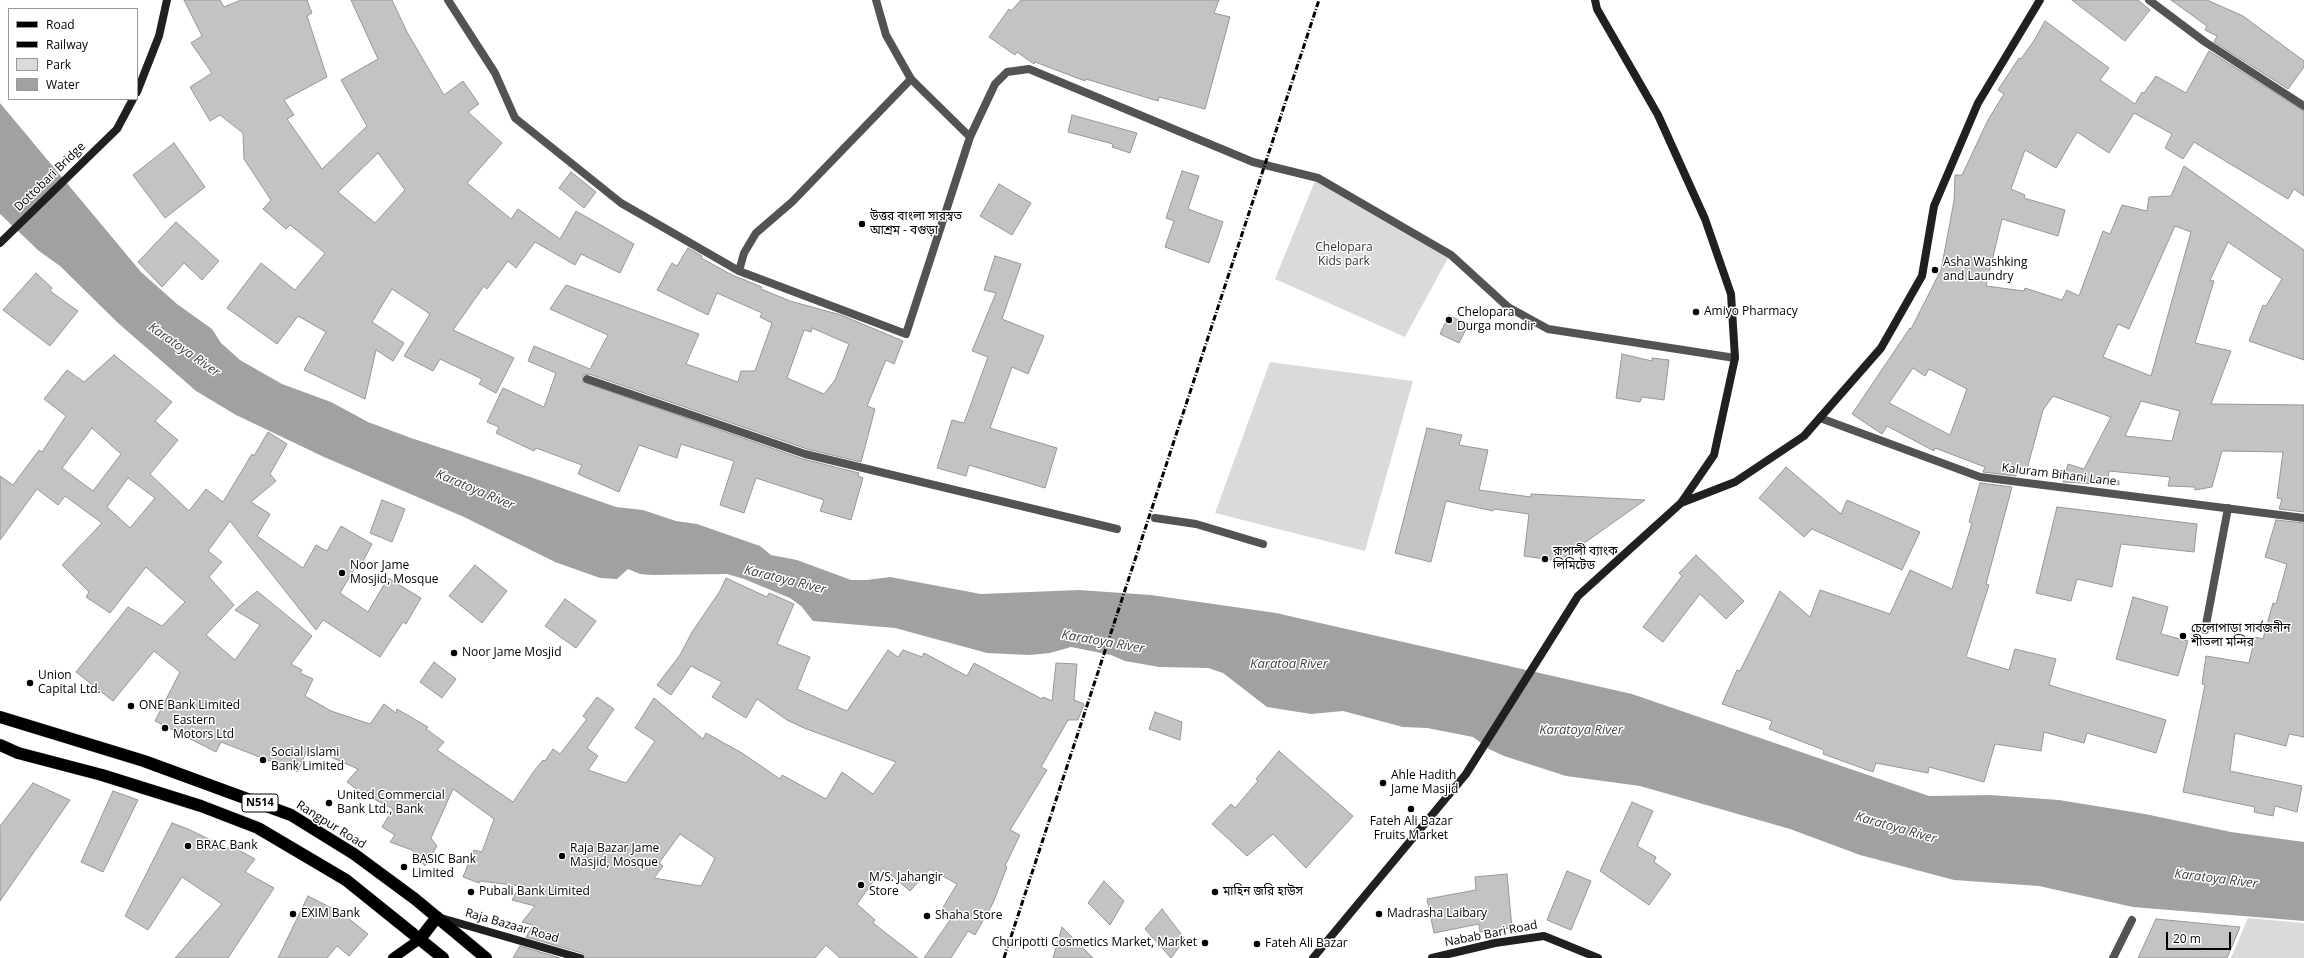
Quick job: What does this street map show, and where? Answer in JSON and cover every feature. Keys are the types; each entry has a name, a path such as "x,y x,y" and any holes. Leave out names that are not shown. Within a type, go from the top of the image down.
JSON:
{"highway":[{"name":"Rangpur Road","path":"0,717 144,761 291,815 354,854 437,917 486,958"},
{"name":"N514","path":"0,745 18,753 102,775 201,806 258,828 346,880 443,958"},
{"path":"420,939 437,917"}],"main road":[{"path":"138,89 159,36 167,0"},
{"path":"1313,958 1466,774 1578,596 1681,502 1714,455 1735,358 1731,294 1706,219 1658,115 1597,9 1595,0"},
{"path":"1681,502 1735,482 1804,436 1881,348 1922,276 1934,206 1978,103 2040,0"},
{"name":"Dottobari Bridge","path":"0,243 117,129 132,100"},
{"name":"Raja Bazaar Road","path":"437,917 580,958"},
{"name":"Nabab Bari Road","path":"1432,958 1495,944 1544,936 1598,958"},
{"path":"393,958 420,939"}],"street":[{"path":"448,0 495,73 515,118 621,203 739,271 906,334 970,137 995,84 1007,72 1029,69 1253,162 1318,178 1451,255 1508,307 1548,329 1735,358"},
{"path":"876,0 886,35 911,79 970,137"},
{"path":"2149,0 2206,42 2304,106"},
{"path":"739,271 744,253 756,233 792,202 911,79"},
{"path":"587,379 805,454 1117,529"},
{"name":"Kaluram Bihani Lane","path":"1820,418 1980,477 2304,518"},
{"path":"2205,630 2228,508"},
{"path":"1156,518 1196,524 1263,544"},
{"path":"2113,958 2132,920"}],"green space":[{"name":"Chelopara Kids park","path":"1315,181 1448,258 1405,337 1275,279"},
{"path":"1270,362 1413,381 1365,551 1215,513"},
{"path":"2248,918 2304,923 2304,958 2231,958"}],"water":[{"path":"0,103 141,272 177,304 212,329 221,343 240,360 282,384 331,402 368,422 411,438 616,507 643,510 676,521 697,524 760,546 771,555 797,560 851,580 867,580 890,577 981,594 1079,590 1151,595 1276,613 1632,694 1929,796 1990,795 2059,800 2145,814 2231,832 2304,842 2304,921 2133,907 2039,886 1954,880 1860,855 1790,829 1640,786 1566,776 1504,756 1489,749 1473,737 1427,728 1403,727 1343,711 1311,714 1267,707 1223,673 1208,668 1159,667 1125,661 1111,655 1071,647 1050,653 1029,655 987,653 895,628 813,621 801,606 790,598 744,579 727,574 652,575 640,574 628,569 617,579 600,578 555,562 464,517 324,457 236,415 196,391 118,323 60,266 39,251 0,214"}],"building":[{"path":"184,0 220,0 224,7 241,0 307,0 312,13 307,16 327,77 284,100 294,115 287,119 322,169 367,126 341,80 378,59 351,0 392,0 407,32 444,95 463,81 479,104 468,112 502,143 467,183 511,219 518,209 560,239 576,211 634,244 620,273 581,254 575,265 535,242 516,268 508,261 487,289 484,286 453,330 514,358 496,393 479,384 482,379 440,359 433,371 404,356 430,314 392,289 372,322 404,343 393,361 376,350 365,399 304,370 326,332 298,316 277,344 227,308 261,263 295,290 325,253 290,225 286,229 263,209 271,200 244,159 243,133 220,115 210,121 190,87 212,73 191,43 202,36","holes":["378,153 405,190 375,223 338,192"]},
{"path":"1021,0 1219,0 1214,13 1230,17 1205,109 1159,97 1158,101 1086,79 1085,81 1035,62 1034,64 1017,52 1015,55 989,37 1009,9 1011,11"},
{"path":"2072,0 2138,0 2150,10 2125,41"},
{"path":"2171,0 2207,0 2243,16 2304,61 2304,67 2288,89 2214,42 2217,36 2205,30 2207,26"},
{"path":"2045,21 2109,68 2100,80 2135,104 2142,92 2144,93 2156,76 2186,93 2209,51 2304,111 2304,196 2294,189 2288,199 2194,142 2183,159 2165,148 2172,134 2134,113 2109,153 2077,132 2056,168 2025,150 2011,189 2025,195 2024,198 2065,210 2058,236 2002,219 1986,286 2024,291 2025,288 2062,300 2067,290 2079,296 2103,231 2110,234 2122,205 2147,211 2149,197 2171,196 2184,166 2304,250 2304,360 2249,341 2263,305 2266,306 2282,279 2228,242 2210,280 2214,281 2195,343 2231,351 2211,404 2304,405 2304,512 2279,509 2282,499 2277,498 2283,452 2222,451 2212,487 2195,490 2195,487 2168,486 2170,477 2109,471 2108,477 2119,481 2119,485 2063,482 2068,464 2084,469 2111,417 2053,396 2043,410 2027,469 2018,467 2016,476 1983,472 1985,467 1935,448 1934,451 1887,426 1882,434 1852,414 1910,328 1911,329 1941,270 1954,201 1955,175 1962,175 1988,120 2004,94 1998,90 2019,58 2021,59","holes":["2175,226 2191,232 2151,376 2103,357 2118,324 2129,329","1913,368 1925,376 1929,369 1967,389 1950,435 1889,403","2141,401 2180,411 2172,441 2125,436"]},
{"path":"1072,115 1137,133 1130,153 1112,147 1113,144 1068,132"},
{"path":"174,143 205,187 165,218 133,175"},
{"path":"1182,171 1199,176 1188,209 1223,222 1209,263 1165,247 1174,221 1166,218"},
{"path":"571,172 596,192 584,208 559,188"},
{"path":"999,184 1031,203 1012,235 980,216"},
{"path":"176,222 219,261 202,280 184,263 162,287 138,262"},
{"path":"688,248 702,256 701,258 732,275 762,287 761,289 790,301 841,315 903,341 894,364 886,360 867,406 875,409 861,462 807,449 589,374 583,375 583,382 803,459 859,473 858,476 863,478 851,520 820,511 824,500 756,478 744,513 720,505 734,461 681,444 677,458 639,445 619,492 578,474 582,465 536,448 534,451 496,433 499,427 487,422 503,388 544,407 556,373 528,361 534,346 590,369 608,335 550,309 566,285 699,334 686,364 738,382 741,371 755,371 772,323 760,317 762,313 717,293 708,315 657,290 672,263 677,266","holes":["812,328 849,344 835,380 824,394 787,378 804,330 811,332"]},
{"path":"995,256 1021,264 1002,319 1044,336 1028,374 1012,367 990,428 1057,448 1045,488 969,465 966,476 937,468 952,420 964,423 988,357 972,351 996,293 984,290"},
{"path":"36,273 52,288 50,291 78,311 50,346 3,310"},
{"path":"1449,315 1468,325 1459,343 1440,334"},
{"path":"1622,354 1652,361 1652,358 1669,360 1664,400 1642,397 1640,402 1616,398"},
{"path":"114,355 172,402 155,421 178,440 150,474 189,511 206,489 223,502 252,454 254,456 268,432 287,444 270,474 276,481 251,502 270,514 257,536 303,568 316,545 327,551 341,526 372,544 362,563 359,561 340,593 368,612 388,578 421,598 406,624 403,622 380,657 323,620 316,630 230,521 208,551 222,562 209,577 234,605 206,635 235,660 260,625 235,610 257,591 312,636 291,664 302,670 300,673 313,679 305,696 331,711 370,724 384,704 396,713 397,709 428,727 426,729 444,742 437,750 513,802 534,771 543,760 545,761 553,749 560,754 587,719 583,716 597,697 614,709 587,748 598,756 588,770 626,783 655,741 635,728 654,698 703,739 706,733 742,753 780,779 782,775 826,799 842,772 873,794 896,762 804,728 787,720 757,699 746,718 712,697 722,682 691,666 671,695 657,685 680,655 692,632 720,591 726,578 767,597 769,593 794,604 777,644 810,657 797,689 847,711 888,650 898,657 903,650 922,657 924,653 967,676 974,663 1042,699 1043,697 1052,701 1056,663 1077,664 1074,700 1084,704 1078,720 1068,720 1041,767 1047,770 1010,830 1020,835 1005,866 1007,867 993,903 975,935 968,931 951,958 924,958 950,920 939,914 957,884 930,869 910,891 883,868 857,904 875,920 873,923 918,958 840,958 826,945 815,958 585,958 582,953 526,937 533,925 522,922 535,906 512,900 520,886 480,881 479,883 463,877 474,850 482,852 494,819 453,789 431,838 437,846 425,866 412,850 390,842 395,835 382,827 393,809 359,791 347,782 358,769 308,747 298,772 221,742 216,752 155,721 180,672 154,651 113,701 76,672 128,607 162,626 185,602 146,567 110,613 86,597 89,592 62,565 102,523 65,496 58,505 37,489 0,540 0,476 13,485 39,450 42,452 66,416 44,399 67,370 84,382","holes":["92,428 121,454 93,491 62,468","128,478 155,498 130,528 107,507","680,834 715,858 701,886 654,878 663,866 659,863"]},
{"path":"1427,428 1462,435 1459,445 1488,450 1479,490 1531,497 1531,494 1645,500 1559,561 1524,556 1529,514 1494,509 1493,511 1446,501 1431,562 1395,553"},
{"path":"1786,467 1841,514 1847,500 1920,532 1902,570 1812,529 1804,537 1759,498"},
{"path":"1980,483 2012,487 1986,584 1989,585 1966,657 2009,670 2015,649 2056,659 2049,685 2166,720 2156,753 2087,733 2084,743 2044,732 2041,751 1995,744 1984,782 1929,767 1928,773 1876,763 1873,772 1823,754 1824,750 1769,729 1772,721 1722,704 1737,670 1740,671 1780,591 1810,617 1820,590 1890,614 1910,570 1952,589 1972,523 1969,522"},
{"path":"382,500 405,509 392,542 370,533"},
{"path":"2057,507 2197,524 2194,552 2121,544 2112,587 2077,579 2071,601 2036,593"},
{"path":"2276,520 2304,523 2304,737 2289,734 2286,746 2235,733 2230,771 2302,786 2297,812 2275,806 2273,816 2254,812 2255,807 2183,792 2205,685 2202,684 2206,656 2249,663 2255,637 2263,639 2273,603 2276,604 2287,564 2265,557"},
{"path":"1696,555 1744,601 1726,619 1700,594 1663,642 1643,627 1682,576 1679,573"},
{"path":"475,565 507,591 482,623 449,596"},
{"path":"2133,597 2168,607 2161,634 2188,641 2178,676 2116,659"},
{"path":"565,599 596,621 576,648 545,626"},
{"path":"434,662 456,679 442,698 420,682"},
{"path":"1155,712 1182,722 1180,740 1149,729"},
{"path":"1279,751 1353,816 1306,868 1273,834 1247,856 1212,824 1231,804 1235,808 1258,781 1256,779"},
{"path":"33,783 70,800 0,901 0,826"},
{"path":"113,791 138,800 103,872 81,862"},
{"path":"1632,802 1653,811 1637,846 1656,857 1654,862 1671,874 1649,905 1600,871"},
{"path":"172,823 232,850 233,847 255,859 245,872 274,888 228,958 175,958 222,904 182,877 148,930 125,916"},
{"path":"1567,871 1591,881 1571,930 1547,920"},
{"path":"1507,874 1512,928 1480,932 1479,924 1434,933 1427,899 1476,890 1475,877"},
{"path":"1104,881 1124,901 1110,925 1088,903"},
{"path":"308,896 343,914 368,934 349,956 337,946 327,958 278,958"},
{"path":"1162,909 1185,939 1171,958 1145,929"},
{"path":"2156,919 2240,927 2227,958 2138,958"},
{"path":"1062,927 1093,958 1053,958"},
{"path":"520,946 560,958 513,958"}],"railway":[{"path":"1004,958 1319,0"}],"place":[{"name":"উত্তর বাংলা সারস্বত আশ্রম - বগুড়া","path":"862,224"},
{"name":"Asha Washking and Laundry","path":"1935,270"},
{"name":"Amiyo Pharmacy","path":"1696,312"},
{"name":"Chelopara Durga mondir","path":"1449,320"},
{"name":"রূপালী ব্যাংক লিমিটেড","path":"1545,559"},
{"name":"Noor Jame Mosjid, Mosque","path":"342,573"},
{"name":"চেলোপাড়া সার্বজনীন শীতলা মন্দির","path":"2183,636"},
{"name":"Noor Jame Mosjid","path":"454,653"},
{"name":"Union Capital Ltd.","path":"30,683"},
{"name":"ONE Bank Limited","path":"131,706"},
{"name":"Eastern Motors Ltd","path":"165,728"},
{"name":"Social Islami Bank Limited","path":"263,760"},
{"name":"Ahle Hadith Jame Masjid","path":"1383,783"},
{"name":"United Commercial Bank Ltd., Bank","path":"329,803"},
{"name":"Fateh Ali Bazar Fruits Market","path":"1411,809"},
{"name":"BRAC Bank","path":"188,846"},
{"name":"Raja Bazar Jame Masjid, Mosque","path":"562,856"},
{"name":"BASIC Bank Limited","path":"404,867"},
{"name":"M/S. Jahangir Store","path":"861,885"},
{"name":"Pubali Bank Limited","path":"471,892"},
{"name":"মাহিন জরি হাউস","path":"1215,892"},
{"name":"EXIM Bank","path":"293,914"},
{"name":"Madrasha Laibary","path":"1379,914"},
{"name":"Shaha Store","path":"927,916"},
{"name":"Churipotti Cosmetics Market, Market","path":"1205,943"},
{"name":"Fateh Ali Bazar","path":"1257,944"}],"water label":[{"name":"Karatoya River","path":"184,350"},
{"name":"Karatoya River","path":"475,490"},
{"name":"Karatoya River","path":"785,580"},
{"name":"Karatoya River","path":"1103,642"},
{"name":"Karatoa River","path":"1289,664"},
{"name":"Karatoya River","path":"1581,730"},
{"name":"Karatoya River","path":"1896,828"},
{"name":"Karatoya River","path":"2216,879"}]}
